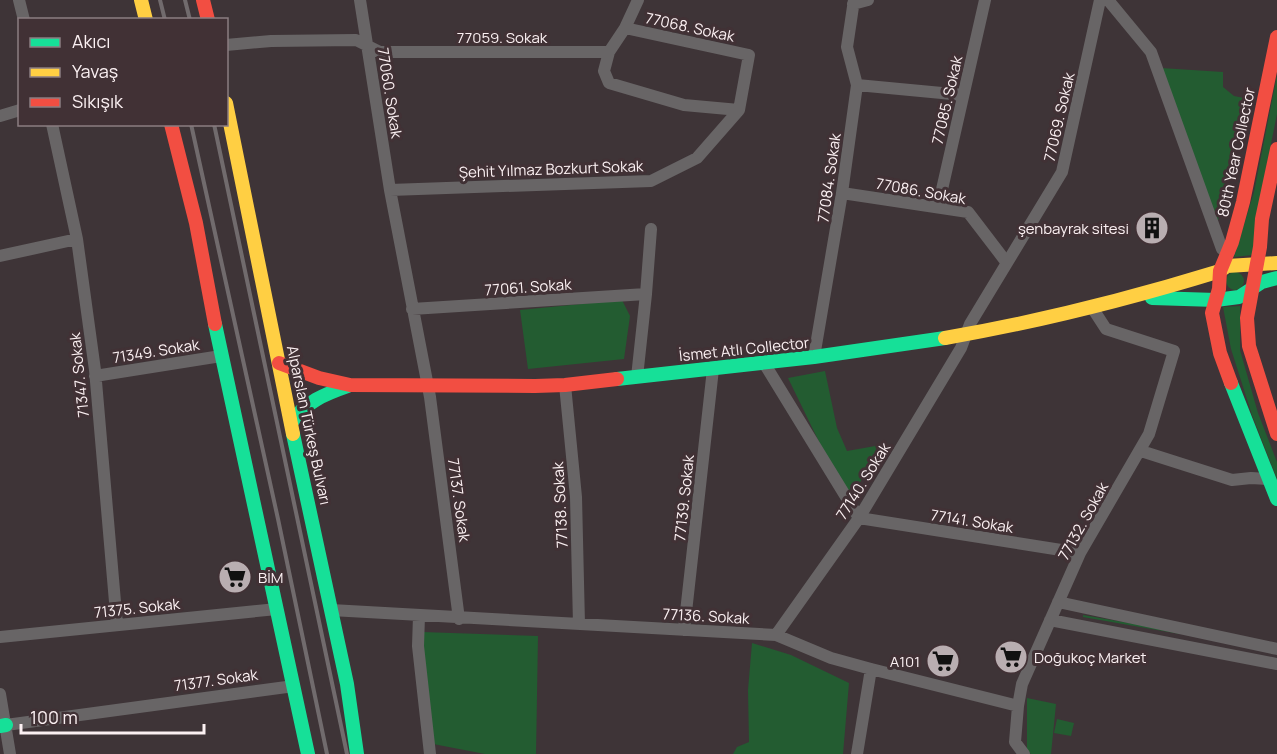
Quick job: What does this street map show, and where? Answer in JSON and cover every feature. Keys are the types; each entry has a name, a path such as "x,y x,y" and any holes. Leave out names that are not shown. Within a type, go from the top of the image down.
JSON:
{"main road":[{"path":"141,0 146,18"},
{"path":"203,0 208,18"},
{"name":"80th Year Collector","path":"1215,300 1219,289 1220,271 1229,252 1243,202 1277,37"},
{"name":"Alparslan Türkeş Bulvarı","path":"228,113 347,684 357,754"},
{"path":"172,126 196,223 221,356 308,754"},
{"path":"1277,149 1262,219 1246,318 1249,346 1277,434"},
{"path":"1256,264 1277,262"},
{"name":"İsmet Atlı Collector","path":"350,385 565,385 814,357 965,336 1136,298 1220,271 1227,266 1256,264"},
{"path":"1252,288 1262,282 1277,278"},
{"name":"İsmet Atlı Collector","path":"1136,298 1215,300 1239,297 1252,288"},
{"path":"1215,300 1212,313 1220,353 1277,499"},
{"path":"279,363 319,378 350,385"},
{"path":"291,423 295,416 317,396 350,385"}],"street":[{"path":"19,0 24,18"},
{"name":"77060. Sokak","path":"360,0 390,190 412,309"},
{"path":"638,0 625,28 609,52 604,71 609,82 684,105 739,110"},
{"path":"854,2 868,0"},
{"name":"77085. Sokak","path":"938,207 985,0"},
{"name":"77069. Sokak","path":"965,336 970,324 1062,172 1100,0"},
{"path":"1108,0 1151,52 1222,249 1229,252"},
{"name":"77084. Sokak","path":"814,357 843,193 857,85 847,47 854,2"},
{"name":"77068. Sokak","path":"625,28 749,56 739,110"},
{"name":"77059. Sokak","path":"228,45 271,41 356,40 380,52 609,52"},
{"path":"857,85 963,95"},
{"name":"Şehit Yılmaz Bozkurt Sokak","path":"390,190 651,181 697,158 739,110"},
{"path":"0,116 18,111"},
{"name":"71347. Sokak","path":"52,126 78,240 96,375 117,625"},
{"name":"77086. Sokak","path":"843,193 968,212 1007,263"},
{"path":"637,377 651,229"},
{"path":"0,256 78,240"},
{"name":"77061. Sokak","path":"412,309 646,294"},
{"name":"77137. Sokak","path":"412,309 427,386 459,619"},
{"name":"77132. Sokak","path":"1018,706 1022,684 1080,553 1149,434 1174,351 1106,329 1093,309"},
{"name":"77140. Sokak","path":"776,635 859,518 961,348 965,336"},
{"name":"71349. Sokak","path":"96,375 221,356"},
{"path":"764,363 859,518"},
{"name":"77139. Sokak","path":"684,630 713,369"},
{"name":"77138. Sokak","path":"565,385 576,497 579,624"},
{"path":"1140,451 1232,480 1268,479"},
{"name":"77141. Sokak","path":"859,518 1080,553"},
{"path":"1058,602 1277,649"},
{"name":"71375. Sokak","path":"0,637 277,609"},
{"name":"77136. Sokak","path":"331,610 459,619 776,635 831,658 1018,706"},
{"path":"419,616 418,646 430,754"},
{"path":"1050,620 1277,664"},
{"path":"857,754 871,669"},
{"name":"71377. Sokak","path":"3,725 294,686"},
{"path":"0,694 3,725 10,754"},
{"path":"1011,754 1015,742 1018,706"},
{"path":"1015,742 1024,754"}],"green space":[{"path":"1161,68 1223,72 1223,87 1234,96 1244,98 1217,225"},
{"path":"1277,75 1277,114 1261,193 1253,255 1234,257 1254,192"},
{"path":"1235,272 1241,275 1244,281 1241,287 1235,290 1229,287 1226,281 1229,275"},
{"path":"622,300 630,316 624,359 528,369 520,310"},
{"path":"1240,306 1240,350 1258,413 1277,462 1277,479 1252,415 1231,349 1223,307"},
{"path":"825,371 837,428 847,451 881,445 853,495 844,493 788,378"},
{"path":"1083,615 1181,632 1180,634 1083,617"},
{"path":"422,632 538,636 536,754 485,754 428,743"},
{"path":"752,643 791,655 849,683 843,754 733,754 737,747 749,742 748,690"},
{"path":"1027,698 1056,704 1051,754 1031,754 1027,751"},
{"path":"1057,719 1074,723 1071,736 1054,733"}],"railway":[{"path":"160,0 164,18"},
{"path":"185,0 190,18"},
{"path":"191,126 327,754"},
{"path":"214,126 347,754"}],"traffic: fast":[{"path":"1152,298 1216,300 1239,297 1262,282 1277,278"},
{"path":"215,324 308,754"},
{"path":"617,379 814,357 945,338"},
{"path":"1231,383 1277,499"},
{"path":"291,423 303,409 316,400 348,386"},
{"path":"293,434 347,684 357,754"},
{"path":"0,726 6,725"}],"traffic: slow":[{"path":"141,0 146,18"},
{"path":"228,113 293,434"},
{"path":"945,338 1014,325 1118,300 1220,271 1227,266 1277,263"}],"traffic: jam":[{"path":"203,0 208,18"},
{"path":"1231,383 1220,353 1212,313 1219,289 1220,271 1232,242 1243,202 1277,37"},
{"path":"172,126 196,223 215,324"},
{"path":"1277,149 1262,219 1260,247 1247,318 1249,346 1277,434"},
{"path":"279,363 319,378 350,385 535,386 617,379"}],"place":[{"name":"şenbayrak sitesi","path":"1152,228"},
{"name":"BİM","path":"235,577"},
{"name":"Doğukoç Market","path":"1011,657"},
{"name":"A101","path":"943,661"}]}
